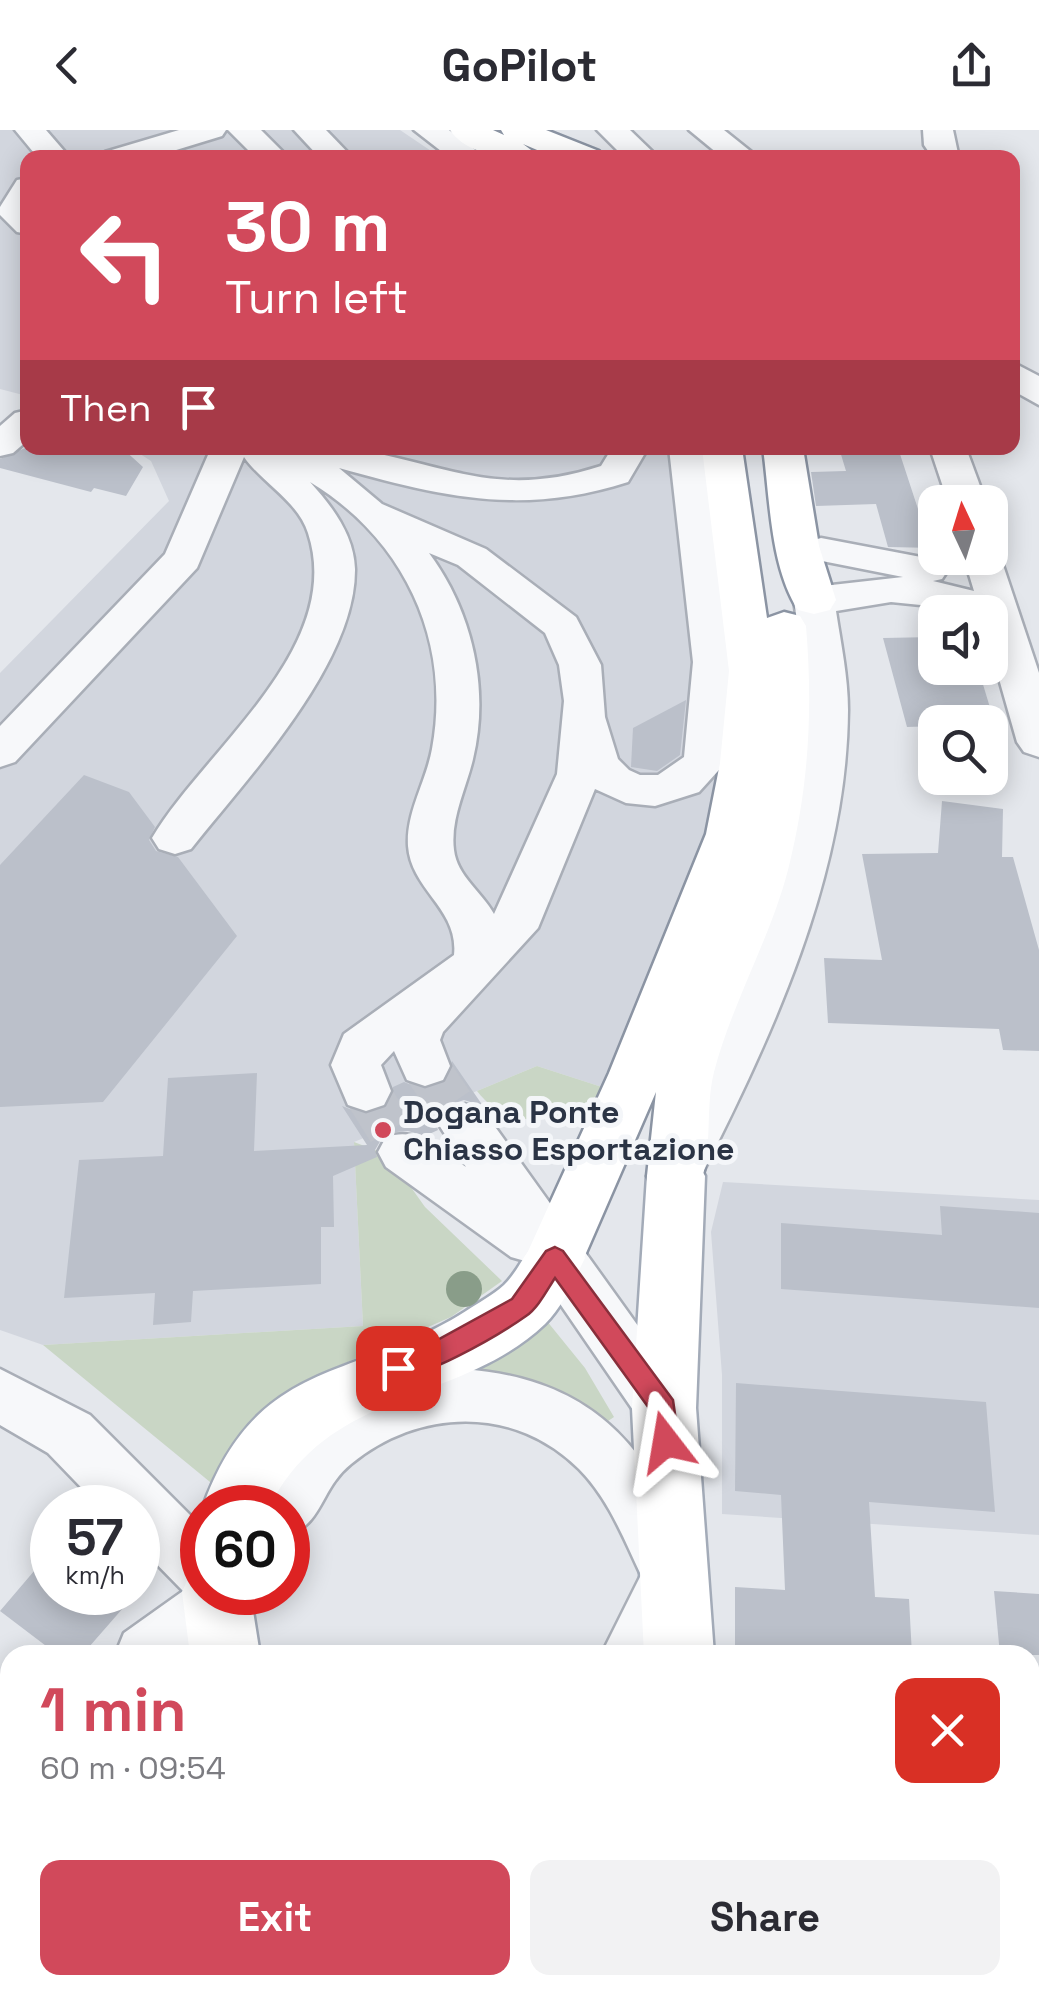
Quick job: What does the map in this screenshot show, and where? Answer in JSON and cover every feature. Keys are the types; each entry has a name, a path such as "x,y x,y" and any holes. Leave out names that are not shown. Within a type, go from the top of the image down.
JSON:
{"main road":[{"path":"508,130 547,150"},
{"path":"516,130 567,150"},
{"path":"246,1485 254,1469 292,1425 345,1388 426,1358 507,1316 535,1291 555,1258 637,1073 731,834 744,764 750,638 723,455"},
{"path":"678,1645 664,1408 676,1176 686,1074 762,872 785,766 788,662 757,455"},
{"path":"784,455 798,546 814,600"}],"street":[{"path":"30,130 48,150"},
{"path":"143,150 211,130"},
{"path":"205,150 198,143 211,130"},
{"path":"243,130 265,150"},
{"path":"308,130 329,150"},
{"path":"416,130 459,148"},
{"path":"428,130 459,148"},
{"path":"612,130 635,150"},
{"path":"711,131 734,150"},
{"path":"0,445 20,427"},
{"path":"0,752 183,559 227,455"},
{"path":"175,838 288,689 316,644 332,605 334,557 326,531 260,455"},
{"path":"286,455 328,477 403,542 433,588 452,648 459,716 435,815 432,852 437,873 478,922 477,963"},
{"path":"335,455 474,491 550,493 615,474 626,455"},
{"path":"369,512 472,557 562,626 580,665 596,761 615,783 627,789 664,790 705,761 714,662 688,455"},
{"path":"950,455 961,485"},
{"path":"821,550 918,569"},
{"path":"676,1176 720,1088 793,906 821,799 828,709 814,600 844,600 876,591 936,595"},
{"path":"1008,640 1039,742"},
{"path":"426,1066 415,1040 421,1024 521,916 580,774 585,703"},
{"path":"366,1091 356,1065 362,1048 477,963"},
{"path":"464,1125 664,1408"},
{"path":"404,1152 555,1258"},
{"path":"0,1394 69,1434 180,1564"},
{"path":"298,1485 326,1448 388,1408 460,1394 498,1397 536,1407 598,1448 623,1477 672,1576 637,1645"},
{"path":"160,1645 201,1615"}],"shaded area":[{"path":"0,130 400,130 430,150 20,150 20,394 0,389"},
{"path":"142,455 697,455 731,685 714,836 605,1088 537,1066 354,1142 363,1326 43,1345 0,1330 0,673 169,501 151,461"},
{"path":"723,1182 1039,1200 1039,1535 722,1514 722,1375 711,1232"}],"green space":[{"path":"537,1066 605,1088 575,1110 540,1119 506,1114 477,1091"},
{"path":"354,1142 388,1155 425,1207 502,1281 451,1317 336,1367 275,1415 225,1485 214,1485 43,1345 363,1326"},
{"path":"542,1315 585,1368 614,1417 605,1423 561,1394 522,1377 481,1370 428,1370"}],"building":[{"path":"20,450 20,455 130,455 143,467 126,496 94,488 91,492 0,468 0,459"},
{"path":"841,455 900,455 918,509 918,548 888,547 876,504 816,506 811,472 846,471"},
{"path":"918,637 918,685 983,685 989,705 918,705 918,727 907,727 883,638"},
{"path":"686,700 680,755 657,771 631,767 633,728"},
{"path":"84,775 129,792 155,827 149,840 156,851 178,857 237,936 103,1102 0,1107 0,865"},
{"path":"942,801 1003,809 1002,857 1013,857 1039,950 1039,1051 1003,1050 999,1029 828,1023 824,958 882,960 862,854 938,853"},
{"path":"452,1061 483,1106 464,1100 446,1106 436,1123 438,1130 425,1136 408,1131 385,1133 375,1150 377,1157 333,1176 334,1227 321,1227 321,1284 193,1291 191,1322 153,1325 155,1293 64,1298 79,1160 163,1156 168,1078 257,1073 254,1151 367,1145 342,1106 365,1115 385,1109 393,1087 404,1082 424,1090 444,1084"},
{"path":"940,1206 1039,1213 1039,1308 781,1289 781,1223 942,1235"},
{"path":"736,1383 986,1402 995,1512 869,1502 875,1597 909,1599 911,1645 735,1645 735,1587 785,1590 781,1495 735,1491"},
{"path":"30,1576 30,1615 117,1615 91,1645 45,1645 0,1611"},
{"path":"994,1591 1039,1594 1039,1645 999,1645"}],"tunnel":[{"path":"425,1066 465,1125"},
{"path":"366,1091 404,1152"}],"place":[{"name":"Dogana Ponte Chiasso Esportazione","path":"383,1130"}],"route":[{"path":"398,1368 426,1358 507,1316 535,1291 555,1258 664,1408 666,1442"}]}
